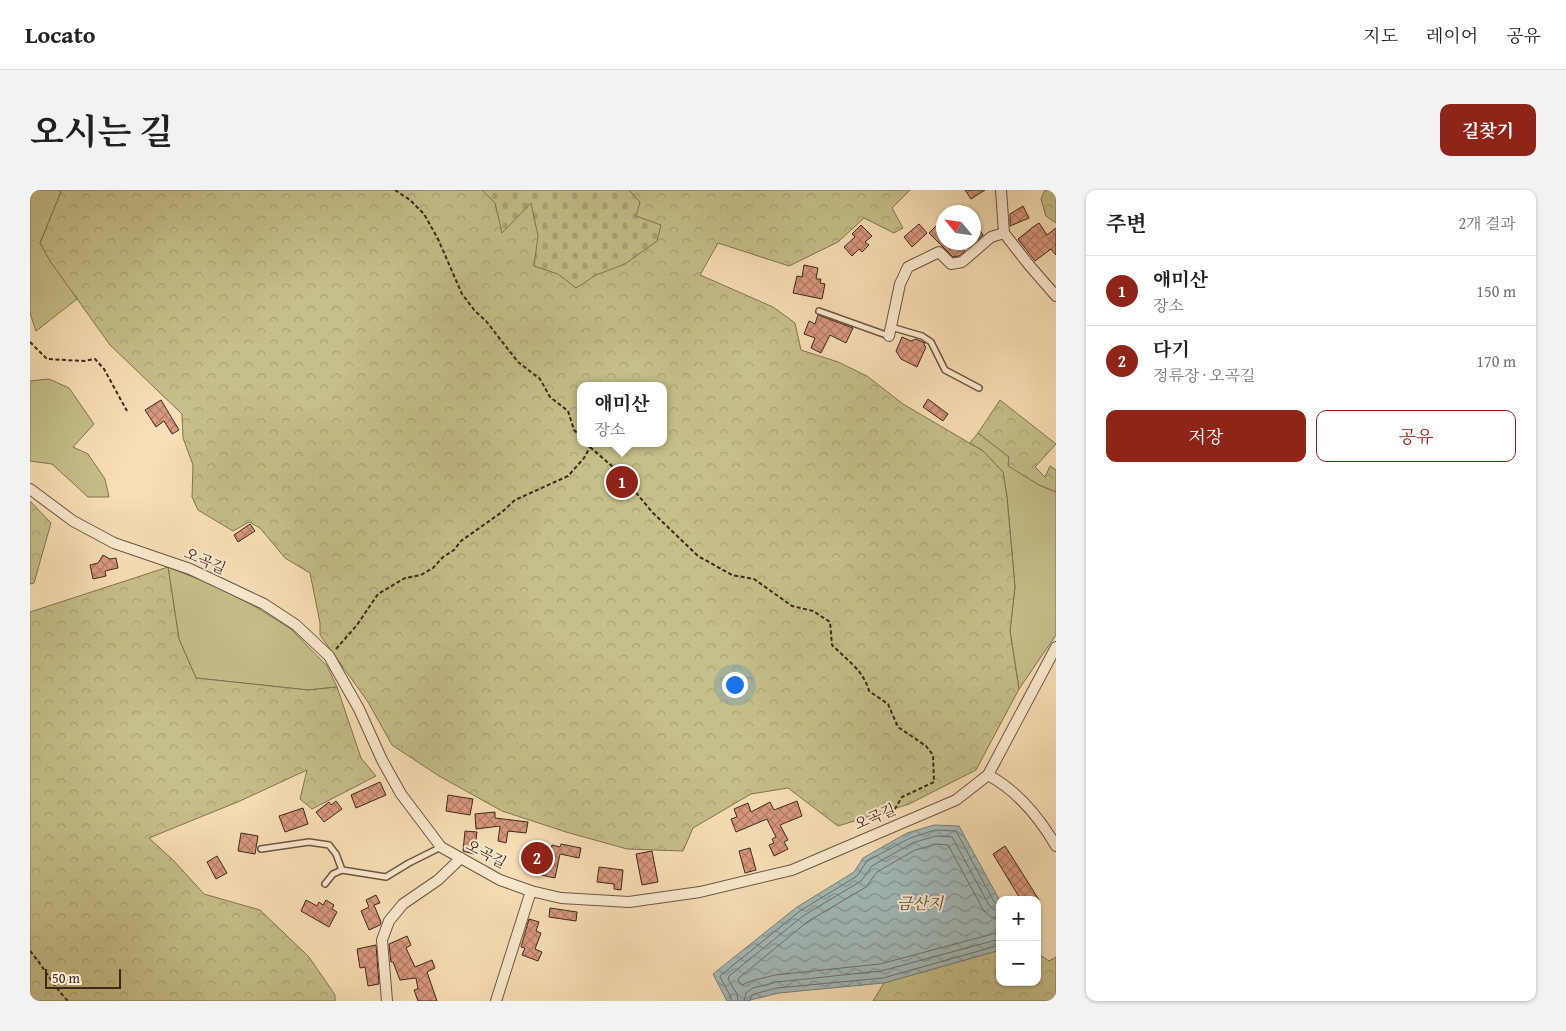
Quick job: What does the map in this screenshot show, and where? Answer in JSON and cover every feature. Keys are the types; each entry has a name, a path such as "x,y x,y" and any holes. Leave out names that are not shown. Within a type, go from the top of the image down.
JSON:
{"street":[{"path":"1001,190 1004,233 1029,266 1056,296"},
{"path":"890,331 900,284 908,267 939,252 951,264 962,262 991,237 1004,233"},
{"name":"오곡길","path":"30,489 73,521 114,543 190,569 264,604 296,625 329,656 359,709 382,760 401,794 441,847 500,880 531,891 561,898 629,902 700,892 792,870 956,800 988,775"},
{"path":"1056,647 988,775 1004,784 1027,805 1041,822 1056,846"},
{"path":"387,1001 382,940 389,921 403,904 438,880 460,858"},
{"path":"496,1001 531,891"}],"lane":[{"path":"819,311 890,331 922,336 931,342 944,370 979,388"},
{"path":"261,849 309,842 329,845 336,854 342,870"},
{"path":"325,884 334,874 342,870 386,877 441,847"}],"path":[{"path":"395,190 410,200 424,214 438,239 462,294 470,306 486,322 518,362 540,378 550,397 568,411 574,430 577,433"},
{"path":"30,342 47,359 84,361 95,359 104,368 127,411"},
{"path":"329,656 357,625 378,594 405,578 421,575 433,568 454,550 461,541 496,517 515,500 568,476 584,458 590,447 620,473 652,512 698,556 732,575 754,579 792,606 813,611 830,622 832,645 859,670 869,690 888,704 898,727 926,746 933,754 934,782 902,797 882,830"},
{"path":"30,951 68,1001"}],"green space":[{"path":"30,190 58,190 61,192 40,243 77,299 36,331 30,313"},
{"path":"58,190 910,190 892,208 903,228 894,233 864,218 838,242 789,266 718,243 700,275 773,307 795,323 801,350 838,362 867,376 903,404 983,451 1003,472 1015,587 1010,631 1019,689 976,770 909,804 838,826 788,788 751,794 693,828 683,851 627,849 502,811 439,776 392,745 368,702 320,635 320,623 310,573 285,558 260,528 249,522 233,531 198,510 192,497 193,465 183,438 182,414 110,345 50,261 40,243 61,192"},
{"path":"482,190 629,190 640,202 636,216 661,225 657,241 625,264 596,275 576,288 558,274 534,266 538,236 531,203 502,233 495,203"},
{"path":"1045,190 1056,190 1056,223 1046,216 1041,199"},
{"path":"49,379 69,388 94,424 73,447 88,454 105,479 109,497 88,497 52,464 30,461 30,381"},
{"path":"1000,400 1056,444 1035,467 1045,477 1050,466 1056,470 1056,492 1039,485 1008,466 1009,457 978,433"},
{"path":"978,433 1009,457 1039,485 1056,492 1056,635 1019,689 1010,631 1015,587 1003,472 983,451 970,443"},
{"path":"30,501 51,523 34,583 30,584"},
{"path":"168,567 213,585 254,606 291,629 327,666 337,687 308,690 196,678 179,639"},
{"path":"168,567 179,639 196,678 308,690 337,687 361,758 376,776 312,809 300,799 307,770 240,801 149,838 174,861 204,894 260,910 309,957 335,995 335,1001 30,1001 30,612"},
{"path":"996,951 996,986 1041,986 1041,956 1049,961 1056,957 1056,1001 873,1001 884,983"}],"water":[{"name":"금산지","path":"934,825 959,826 997,896 996,951 884,983 779,993 746,1001 727,1001 713,974 797,907 854,872 863,858 907,833"}],"building":[{"path":"965,190 985,190 971,199"},
{"path":"1023,206 1029,218 1010,226 1010,214"},
{"path":"1039,223 1047,235 1056,228 1056,255 1051,249 1035,261 1018,239"},
{"path":"919,224 927,233 912,247 904,237"},
{"path":"861,225 872,236 865,242 869,245 862,252 859,249 852,256 844,247 855,237 852,234"},
{"path":"936,226 936,240 929,233"},
{"path":"946,250 965,251 959,256 953,257"},
{"path":"804,265 818,268 816,279 821,279 820,283 825,284 822,299 793,293 797,276 802,277"},
{"path":"818,315 853,328 846,343 830,335 821,353 811,348 815,338 804,334 809,321 815,324"},
{"path":"902,337 911,341 916,339 925,343 926,347 917,367 901,359 896,351"},
{"path":"928,399 948,414 943,421 923,407"},
{"path":"161,400 179,430 172,434 164,421 156,427 145,410"},
{"path":"250,524 255,531 238,542 234,535"},
{"path":"103,555 110,559 116,558 118,568 105,571 106,576 93,579 90,565 98,563"},
{"path":"380,782 386,795 356,808 351,795"},
{"path":"448,795 473,799 470,815 446,811"},
{"path":"336,801 342,809 324,822 316,812 329,802 331,805"},
{"path":"797,801 802,816 780,825 788,840 784,842 788,849 774,856 769,845 774,843 772,839 776,837 767,819 736,832 731,819 737,817 734,809 748,803 751,812 770,802 774,810"},
{"path":"303,808 308,824 285,832 279,816"},
{"path":"495,812 495,818 528,822 526,833 508,831 506,843 498,841 500,826 476,829 475,814"},
{"path":"465,831 477,832 474,854 463,851"},
{"path":"241,833 258,836 255,854 238,851"},
{"path":"561,844 581,848 579,858 560,854 555,878 541,875 546,852 550,853 552,845 560,847"},
{"path":"1005,846 1036,896 1019,896 993,854"},
{"path":"750,848 756,870 745,873 739,851"},
{"path":"652,851 658,882 642,885 636,854"},
{"path":"217,856 227,873 216,879 207,862"},
{"path":"599,867 623,870 621,890 614,889 614,884 597,882"},
{"path":"376,895 380,903 374,905 381,922 380,925 369,930 361,911 369,907 366,900"},
{"path":"306,900 317,906 319,902 323,905 326,900 334,905 332,909 337,912 329,927 301,911"},
{"path":"550,908 577,912 576,921 549,917"},
{"path":"529,919 539,922 536,931 541,933 535,949 542,952 538,961 522,955 525,948 521,947"},
{"path":"407,936 411,945 406,948 415,967 432,960 435,968 427,972 437,1001 418,1001 414,990 418,989 416,978 400,980 393,962 391,962 389,944"},
{"path":"376,945 379,984 368,986 365,967 360,968 357,949"}],"place":[{"name":"애미산","path":"622,482"},
{"name":"다기","path":"537,858"}]}
